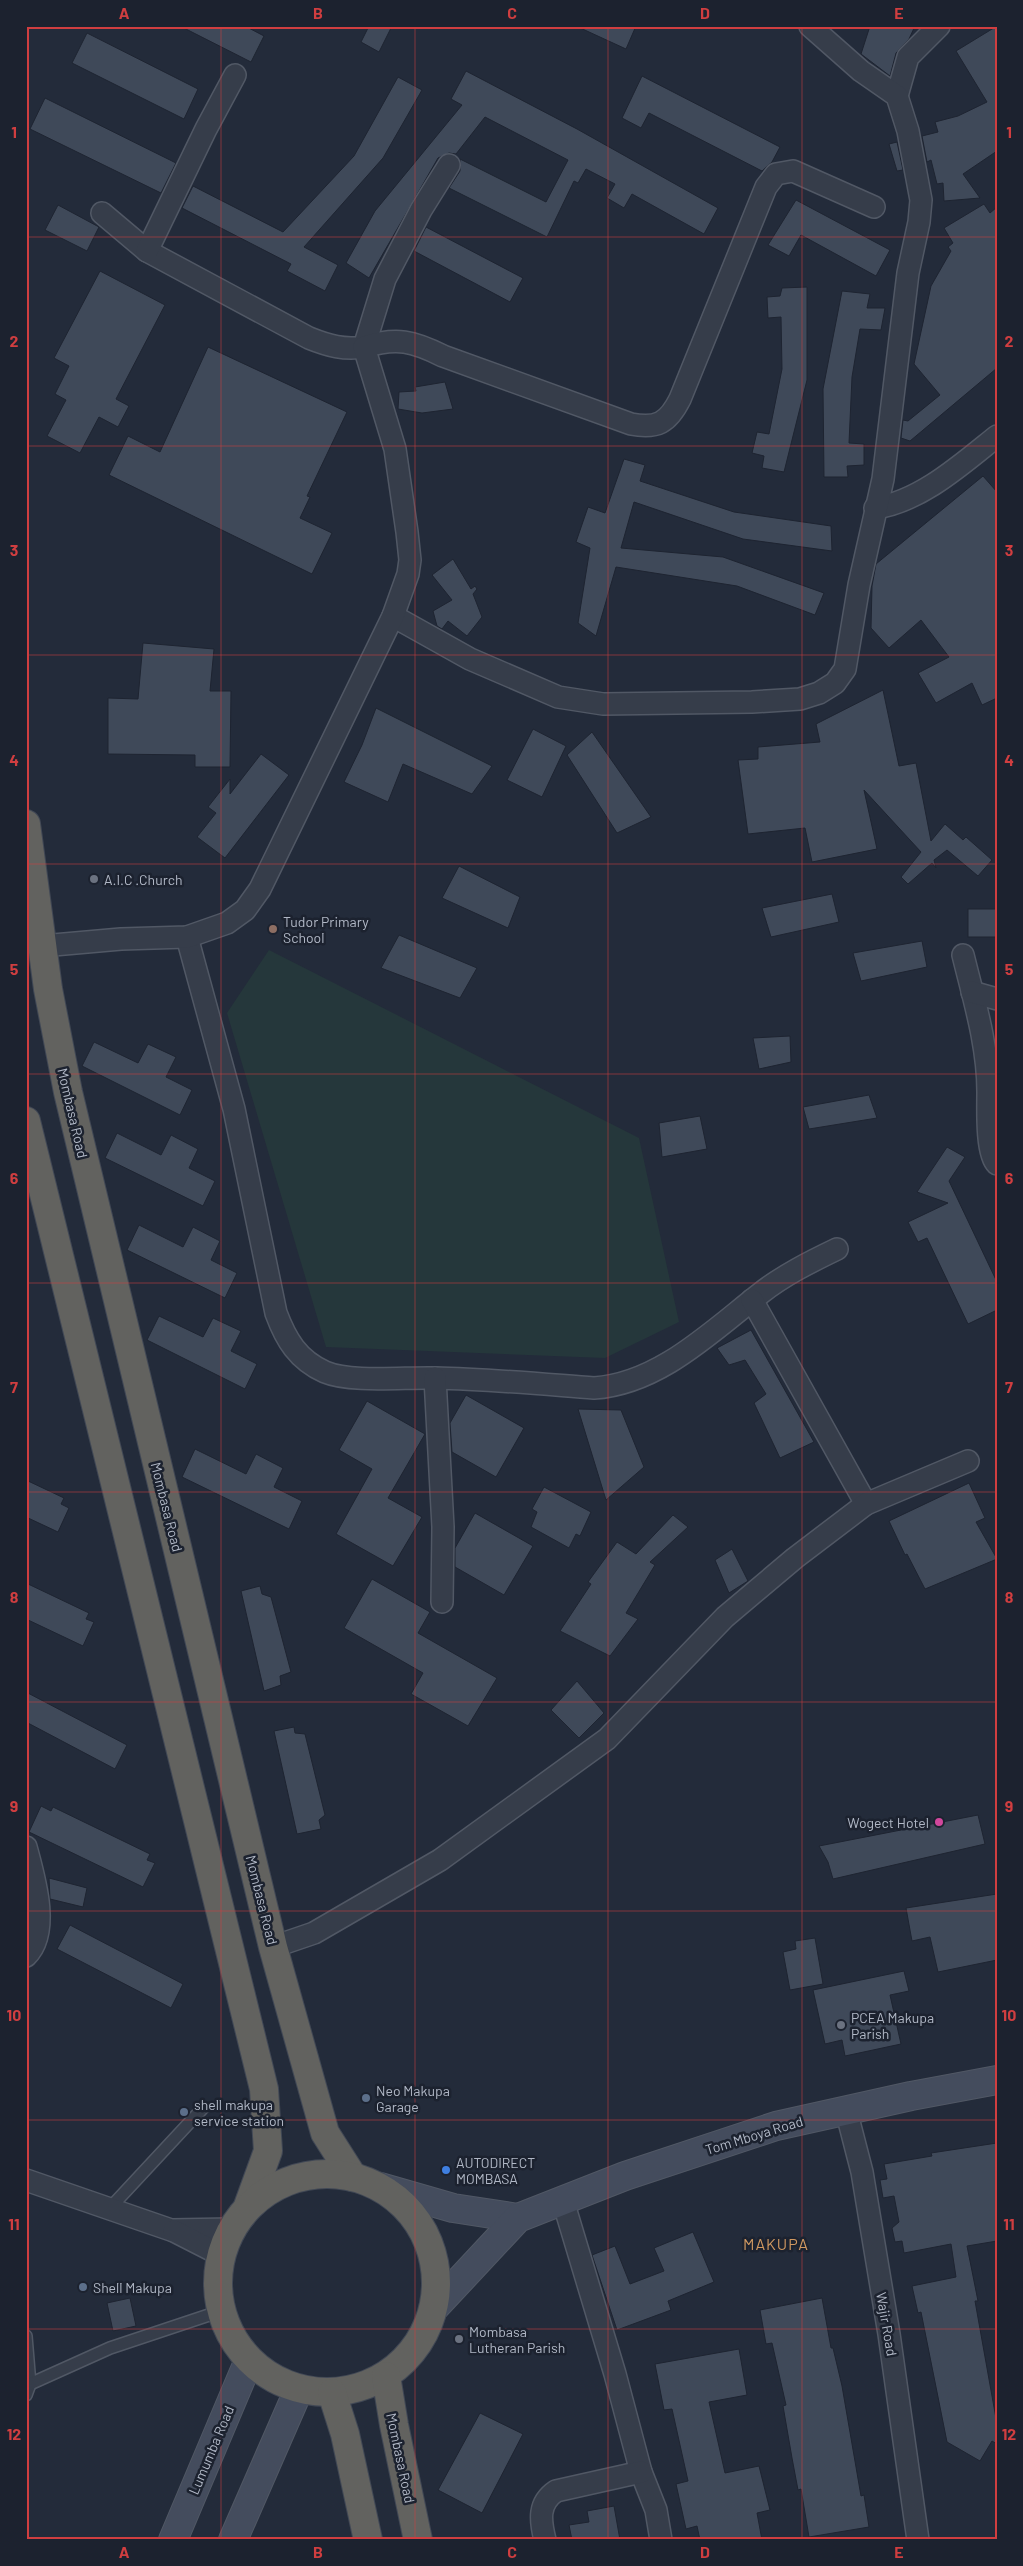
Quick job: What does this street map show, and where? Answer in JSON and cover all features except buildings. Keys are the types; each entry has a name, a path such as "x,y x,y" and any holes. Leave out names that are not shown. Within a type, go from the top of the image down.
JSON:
{"highway":[{"name":"Mombasa Road","path":"26,824 55,1036 273,1948 326,2133 353,2177"},
{"path":"26,1121 264,2089 268,2152 248,2206"},
{"path":"325,2174 353,2177 380,2187 409,2212 421,2226 432,2252 437,2280 434,2308 424,2335 408,2358 386,2376 366,2386 332,2393 299,2389 272,2378 249,2360 232,2338 221,2311 217,2284 221,2255 231,2229 248,2206 270,2189 297,2178 325,2174"},
{"name":"Mombasa Road","path":"386,2376 394,2425 418,2540"},
{"path":"332,2393 345,2434 368,2540"}],"main road":[{"name":"Tom Mboya Road","path":"518,2218 694,2152 776,2126 997,2080"},
{"path":"380,2187 453,2208 518,2218"},
{"path":"434,2308 518,2218"},
{"name":"Lumumba Road","path":"173,2540 249,2360"},
{"path":"233,2540 299,2389"}],"street":[{"path":"810,26 862,71 897,96"},
{"path":"393,616 470,659 558,697 603,704 752,702 800,699 819,693 835,684 845,669 859,585 883,479 908,273 919,222 921,200 908,131 897,96 908,57 939,26"},
{"path":"147,251 206,129 235,75"},
{"path":"42,946 112,940 187,937 227,923 245,910 260,889 393,616 408,574 410,560 395,449 364,347 385,279 421,210 449,165"},
{"path":"102,213 147,251 309,338 333,347 349,349 381,342 416,343 443,356 630,424 644,426 661,423 672,415 766,187 776,174 793,171 874,207"},
{"path":"876,508 891,506 916,496 997,436"},
{"path":"187,937 234,1109 276,1313 286,1339 301,1357 326,1373 354,1378 435,1378 594,1388 620,1385 641,1376 703,1340 786,1275 837,1249"},
{"path":"963,955 988,1064 988,1121 993,1157 997,1164"},
{"path":"972,992 997,998"},
{"path":"752,1300 866,1504"},
{"path":"435,1378 442,1528 442,1602"},
{"path":"273,1948 314,1933 408,1880 608,1739 725,1617 795,1558 866,1504 968,1461"},
{"path":"26,1847 33,1872 40,1928 34,1948 26,1956"},
{"name":"Wajir Road","path":"846,2110 862,2172 889,2334 918,2540"},
{"path":"26,2180 171,2230 221,2255"},
{"path":"563,2201 615,2374 641,2472 656,2510 662,2540"},
{"path":"171,2230 231,2229"},
{"path":"545,2540 542,2512 546,2498 567,2488 641,2472"}],"lane":[{"path":"110,2208 203,2108"},
{"path":"30,2384 110,2348 221,2311"},
{"path":"26,2336 30,2384 26,2395"}],"shaded area":[{"path":"269,950 639,1138 679,1322 605,1358 326,1347 227,1013"}],"place":[{"name":"A.I.C .Church","path":"94,879"},
{"name":"Tudor Primary School","path":"273,929"},
{"name":"Wogect Hotel","path":"939,1822"},
{"name":"PCEA Makupa Parish","path":"841,2025"},
{"name":"Neo Makupa Garage","path":"366,2098"},
{"name":"shell makupa service station","path":"184,2112"},
{"name":"AUTODIRECT MOMBASA","path":"446,2170"},
{"name":"Shell Makupa","path":"83,2287"},
{"name":"Mombasa Lutheran Parish","path":"459,2339"}],"district":[{"name":"MAKUPA","path":"776,2243"}]}
